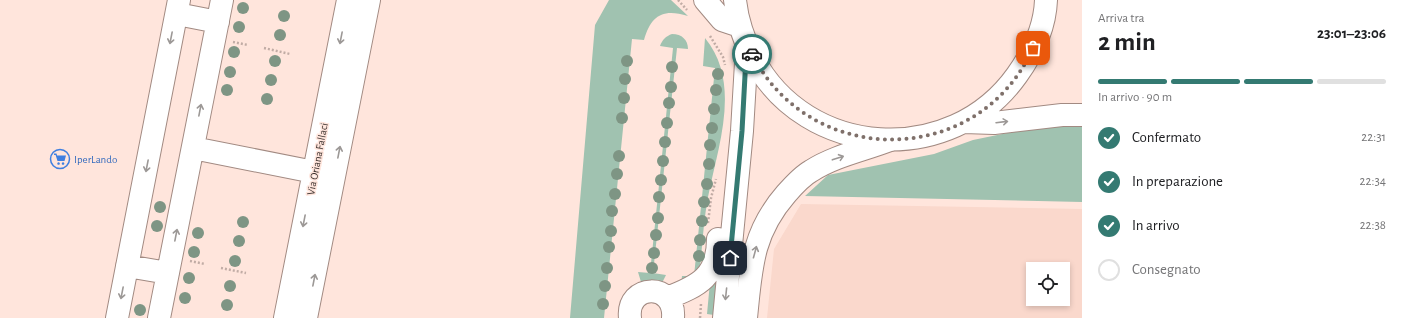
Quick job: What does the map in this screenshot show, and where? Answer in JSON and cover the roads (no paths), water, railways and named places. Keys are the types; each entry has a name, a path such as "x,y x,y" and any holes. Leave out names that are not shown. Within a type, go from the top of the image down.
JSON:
{"street":[{"path":"159,318 222,0"},
{"name":"Via Oriana Fallaci","path":"285,318 348,0"},
{"name":"Via Oriana Fallaci","path":"306,318 369,0"},
{"path":"735,0 740,26 747,46 758,66 771,84 786,100 804,114 824,126 845,134 890,140 916,138 940,132 964,122 988,106 1010,86 1027,62 1039,35 1046,0"},
{"path":"697,5 722,20 740,26"},
{"path":"117,318 178,7 218,22"},
{"path":"630,318 629,312 631,305 635,298 640,294 647,291 655,291 662,294 670,308 683,292 703,280 714,266 718,245 719,222 724,199 747,46"},
{"path":"964,122 994,123 1054,116 1082,115"},
{"path":"746,318 752,265 760,235 778,203 809,171 832,160 890,140"},
{"path":"193,148 314,172"},
{"path":"724,318 728,170"},
{"path":"127,266 168,273"}],"place":[{"name":"IperLando","path":"60,159"}]}
